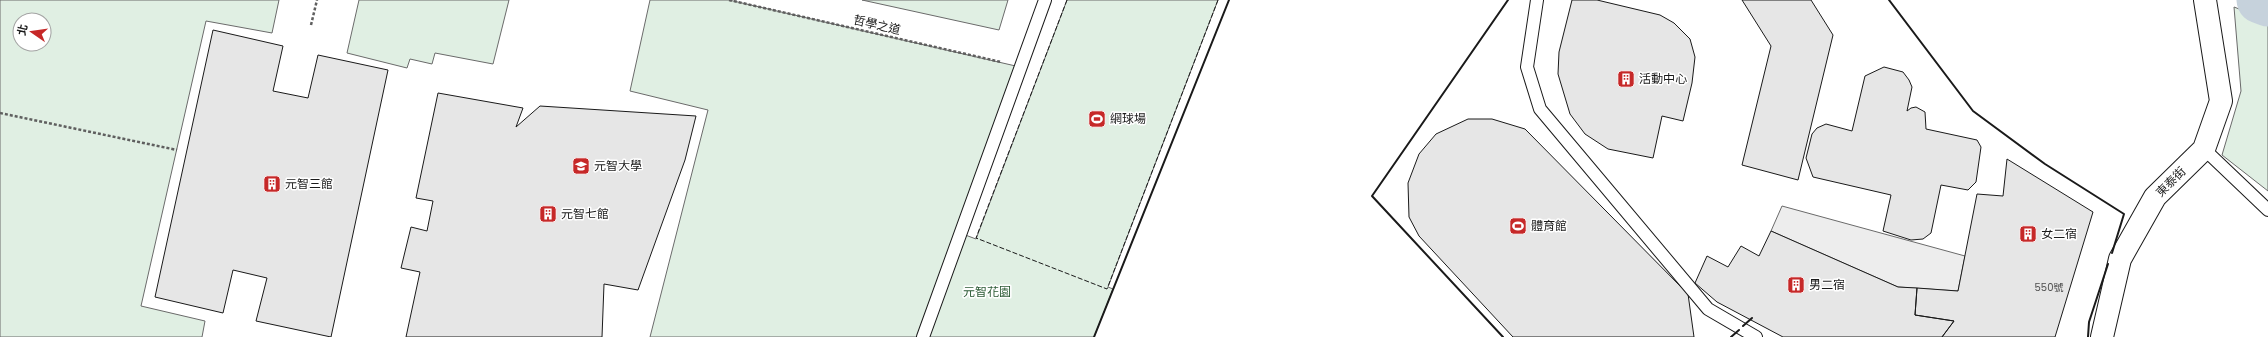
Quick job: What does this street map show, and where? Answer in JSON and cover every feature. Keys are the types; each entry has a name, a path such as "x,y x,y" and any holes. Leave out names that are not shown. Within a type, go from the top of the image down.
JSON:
{"street":[{"name":"東泰街","path":"2102,337 2120,259 2155,197 2204,149 2221,101 2211,26 2205,0"}],"lane":[{"path":"923,337 1045,0"},
{"path":"1537,0 1527,67 1540,109 1708,309 1756,337"},
{"path":"2204,149 2268,210"}],"path":[{"path":"311,26 317,0"},
{"name":"哲學之道","path":"729,0 1020,67"},
{"path":"0,113 176,150"}],"green space":[{"path":"0,0 279,0 272,33 206,21 141,306 205,321 202,337 0,337"},
{"path":"359,0 509,0 493,64 435,53 432,64 410,59 407,68 347,53"},
{"name":"元智花園","path":"650,0 729,0 1020,67 960,233 976,239 1067,0 1218,0 1108,287 1113,289 1094,337 650,337 708,110 630,91"},
{"path":"862,0 1008,0 999,30"},
{"path":"2234,7 2268,20 2268,191 2222,155 2241,91"}],"shaded area":[{"path":"1782,206 1965,256 1958,291 1898,287 1771,231"}],"building":[{"name":"活動中心","path":"1572,0 1597,0 1660,15 1674,23 1690,39 1695,57 1692,83 1683,121 1662,116 1653,158 1608,149 1585,134 1570,114 1558,74 1559,52"},
{"path":"1742,0 1811,0 1833,35 1798,180 1742,165 1771,46"},
{"name":"元智三館","path":"213,30 283,46 273,91 308,98 318,55 388,70 331,337 256,321 267,278 233,270 223,313 155,297"},
{"path":"1884,67 1903,72 1909,80 1912,87 1907,111 1916,107 1925,112 1926,129 1977,140 1981,147 1976,182 1968,190 1941,185 1931,233 1923,239 1911,240 1883,231 1891,195 1813,177 1806,158 1812,134 1817,128 1826,124 1852,131 1865,76"},
{"name":"元智七館","path":"438,93 523,108 516,127 540,106 696,116 685,160 638,290 604,284 602,337 406,337 420,272 401,268 411,227 427,231 433,201 416,198"},
{"name":"體育館","path":"1468,119 1492,119 1525,129 1688,294 1694,337 1513,337 1419,236 1409,217 1408,183 1419,154 1436,134"},
{"name":"女二宿","path":"2007,159 2093,212 2055,337 1942,337 1954,321 1915,315 1917,288 1958,291 1977,194 2003,196"},
{"name":"男二宿","path":"1771,231 1898,287 1917,288 1915,315 1954,321 1942,337 1783,337 1717,302 1695,283 1707,256 1728,267 1741,246 1759,256"}],"waterway":[{"path":"2260,0 2268,3"}],"fence":[{"path":"1067,0 976,238 1107,289 1218,0"}],"wall":[{"path":"1094,337 1229,0"},
{"path":"1503,337 1372,196 1508,0"},
{"path":"1889,0 1973,111 2045,164 2124,214 2112,253"},
{"path":"2088,337 2089,322 2108,264"},
{"path":"1743,326 1752,318"},
{"path":"1731,337 1739,330"}],"place":[{"name":"活動中心","path":"1626,79"},
{"name":"網球場","path":"1097,119"},
{"name":"元智大學","path":"581,166"},
{"name":"元智三館","path":"272,184"},
{"name":"元智七館","path":"548,214"},
{"name":"體育館","path":"1518,226"},
{"name":"女二宿","path":"2028,234"},
{"name":"男二宿","path":"1796,285"}]}
